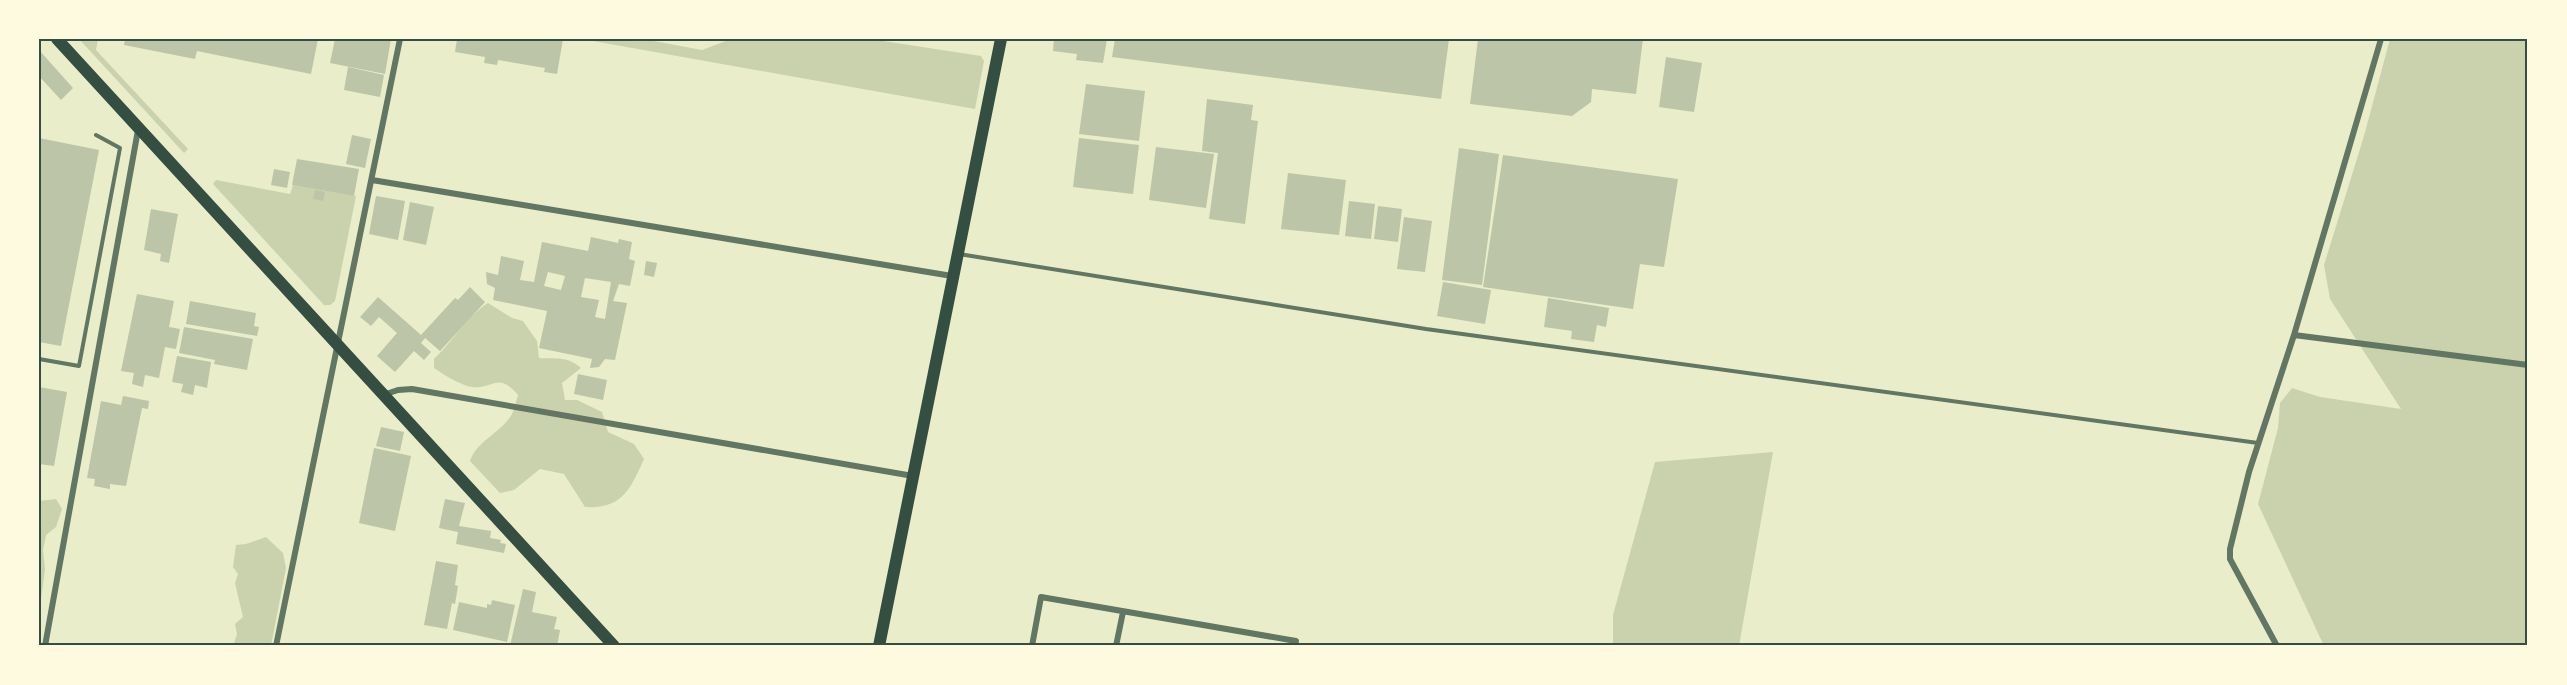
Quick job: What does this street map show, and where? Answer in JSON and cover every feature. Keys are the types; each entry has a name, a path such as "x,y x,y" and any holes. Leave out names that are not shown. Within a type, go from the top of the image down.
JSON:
{"main road":[{"path":"57,39 614,646"},
{"path":"879,646 1001,39"}],"street":[{"path":"276,646 400,39"},
{"path":"2277,646 2230,560 2230,549 2249,472 2294,335 2382,39"},
{"path":"45,646 139,126"},
{"path":"372,180 952,276"},
{"path":"2294,335 2528,365"},
{"path":"383,394 412,389 913,476"},
{"path":"1032,646 1041,597 1296,641 1295,646"},
{"path":"1116,646 1123,612"}],"lane":[{"path":"39,359 79,366 120,148 96,135"},
{"path":"957,254 1425,328 2259,444"}],"green space":[{"path":"79,39 98,39 96,50 188,149 184,153"},
{"path":"582,39 643,39 702,50 731,39 870,39 981,56 984,61 975,109"},
{"path":"2390,39 2528,39 2528,646 2324,646 2258,504 2278,428 2280,403 2292,388 2320,397 2401,409 2330,299 2324,265 2364,136"},
{"path":"216,180 290,194 293,185 356,196 335,301 330,305 324,305 213,184"},
{"path":"488,303 512,318 523,321 537,341 539,358 566,360 581,368 562,383 565,400 577,400 602,412 608,432 634,444 644,459 629,488 616,501 598,507 585,507 564,474 540,469 514,490 500,493 470,461 483,442 507,421 513,412 518,395 511,387 499,383 482,387 467,386 434,368 434,359 473,315"},
{"path":"1773,452 1739,646 1613,646 1613,615 1655,462"},
{"path":"56,499 62,509 56,527 46,535 43,550 45,569 39,614 39,501"},
{"path":"266,537 283,553 286,568 271,646 237,646 234,643 237,634 235,624 243,617 235,583 238,574 233,567 236,545"}],"building":[{"path":"125,39 318,39 311,74 197,51 195,59 124,45"},
{"path":"335,39 391,39 385,74 330,63"},
{"path":"457,39 563,39 557,74 544,72 545,68 498,60 497,65 484,63 485,57 455,52"},
{"path":"1054,39 1107,39 1103,63 1076,60 1077,54 1053,51"},
{"path":"1115,39 1449,39 1441,99 1112,57"},
{"path":"1478,39 1643,39 1636,94 1592,89 1591,102 1572,116 1470,104"},
{"path":"39,50 73,88 61,100 39,76"},
{"path":"1666,57 1702,63 1694,112 1659,107"},
{"path":"348,67 384,75 380,97 344,90"},
{"path":"1086,84 1145,91 1139,141 1079,134"},
{"path":"1207,99 1253,105 1251,120 1258,121 1245,224 1209,219 1218,153 1202,151"},
{"path":"352,135 371,139 365,168 346,164"},
{"path":"39,138 99,150 61,346 39,342"},
{"path":"1079,138 1139,145 1133,194 1073,187"},
{"path":"1156,147 1214,154 1206,208 1149,200"},
{"path":"1459,148 1499,154 1482,285 1442,280"},
{"path":"1503,155 1678,179 1664,267 1640,264 1633,309 1483,287"},
{"path":"297,159 359,169 354,196 292,185"},
{"path":"274,169 290,172 287,188 271,185"},
{"path":"1288,173 1346,180 1339,235 1281,229"},
{"path":"315,190 325,192 323,201 313,199"},
{"path":"376,196 405,201 398,240 369,234"},
{"path":"1349,201 1375,204 1371,239 1345,236"},
{"path":"410,202 434,207 426,245 403,240"},
{"path":"1378,206 1402,209 1398,242 1374,239"},
{"path":"151,209 178,214 169,263 160,261 161,254 144,250"},
{"path":"1404,217 1432,221 1425,272 1397,269"},
{"path":"591,237 618,243 619,239 632,242 629,259 635,261 630,286 619,284 613,301 627,303 615,360 605,359 599,367 590,368 592,359 539,348 547,311 493,300 495,288 487,284 486,272 498,275 501,256 524,261 520,280 534,282 542,242 588,251","holes":["548,272 565,276 561,290 544,286","585,278 611,282 605,319 595,317 599,300 581,297"]},
{"path":"646,261 657,263 654,277 644,275"},
{"path":"1443,282 1491,290 1485,324 1437,316"},
{"path":"470,287 485,302 440,351 425,338 421,343 431,352 424,360 414,351 395,372 377,356 397,333 379,317 371,326 360,317 378,297 421,335 455,298 458,300"},
{"path":"137,294 174,301 169,327 180,329 176,349 165,347 159,378 145,375 143,387 132,384 134,373 121,371"},
{"path":"1548,298 1609,308 1606,327 1597,325 1594,342 1571,339 1572,331 1544,327"},
{"path":"190,301 256,313 254,326 259,327 257,336 186,324"},
{"path":"184,327 253,339 247,370 214,364 215,360 179,353"},
{"path":"177,356 211,362 207,388 195,385 193,395 181,392 183,384 172,382"},
{"path":"578,374 607,380 603,400 574,394"},
{"path":"39,387 67,392 54,466 39,464"},
{"path":"123,396 149,401 148,409 142,408 126,486 110,484 110,489 94,486 95,479 87,478 101,401 121,405"},
{"path":"381,427 404,432 400,451 376,446"},
{"path":"374,448 411,456 395,531 359,523"},
{"path":"445,499 465,503 459,526 491,531 490,538 501,540 500,543 506,544 504,553 456,544 458,532 439,528"},
{"path":"436,561 458,565 455,604 452,603 447,629 424,625"},
{"path":"523,589 536,592 532,612 557,617 554,629 560,630 557,646 510,646"},
{"path":"492,600 515,605 507,642 453,630 459,602 487,608 487,604 491,605"}]}
